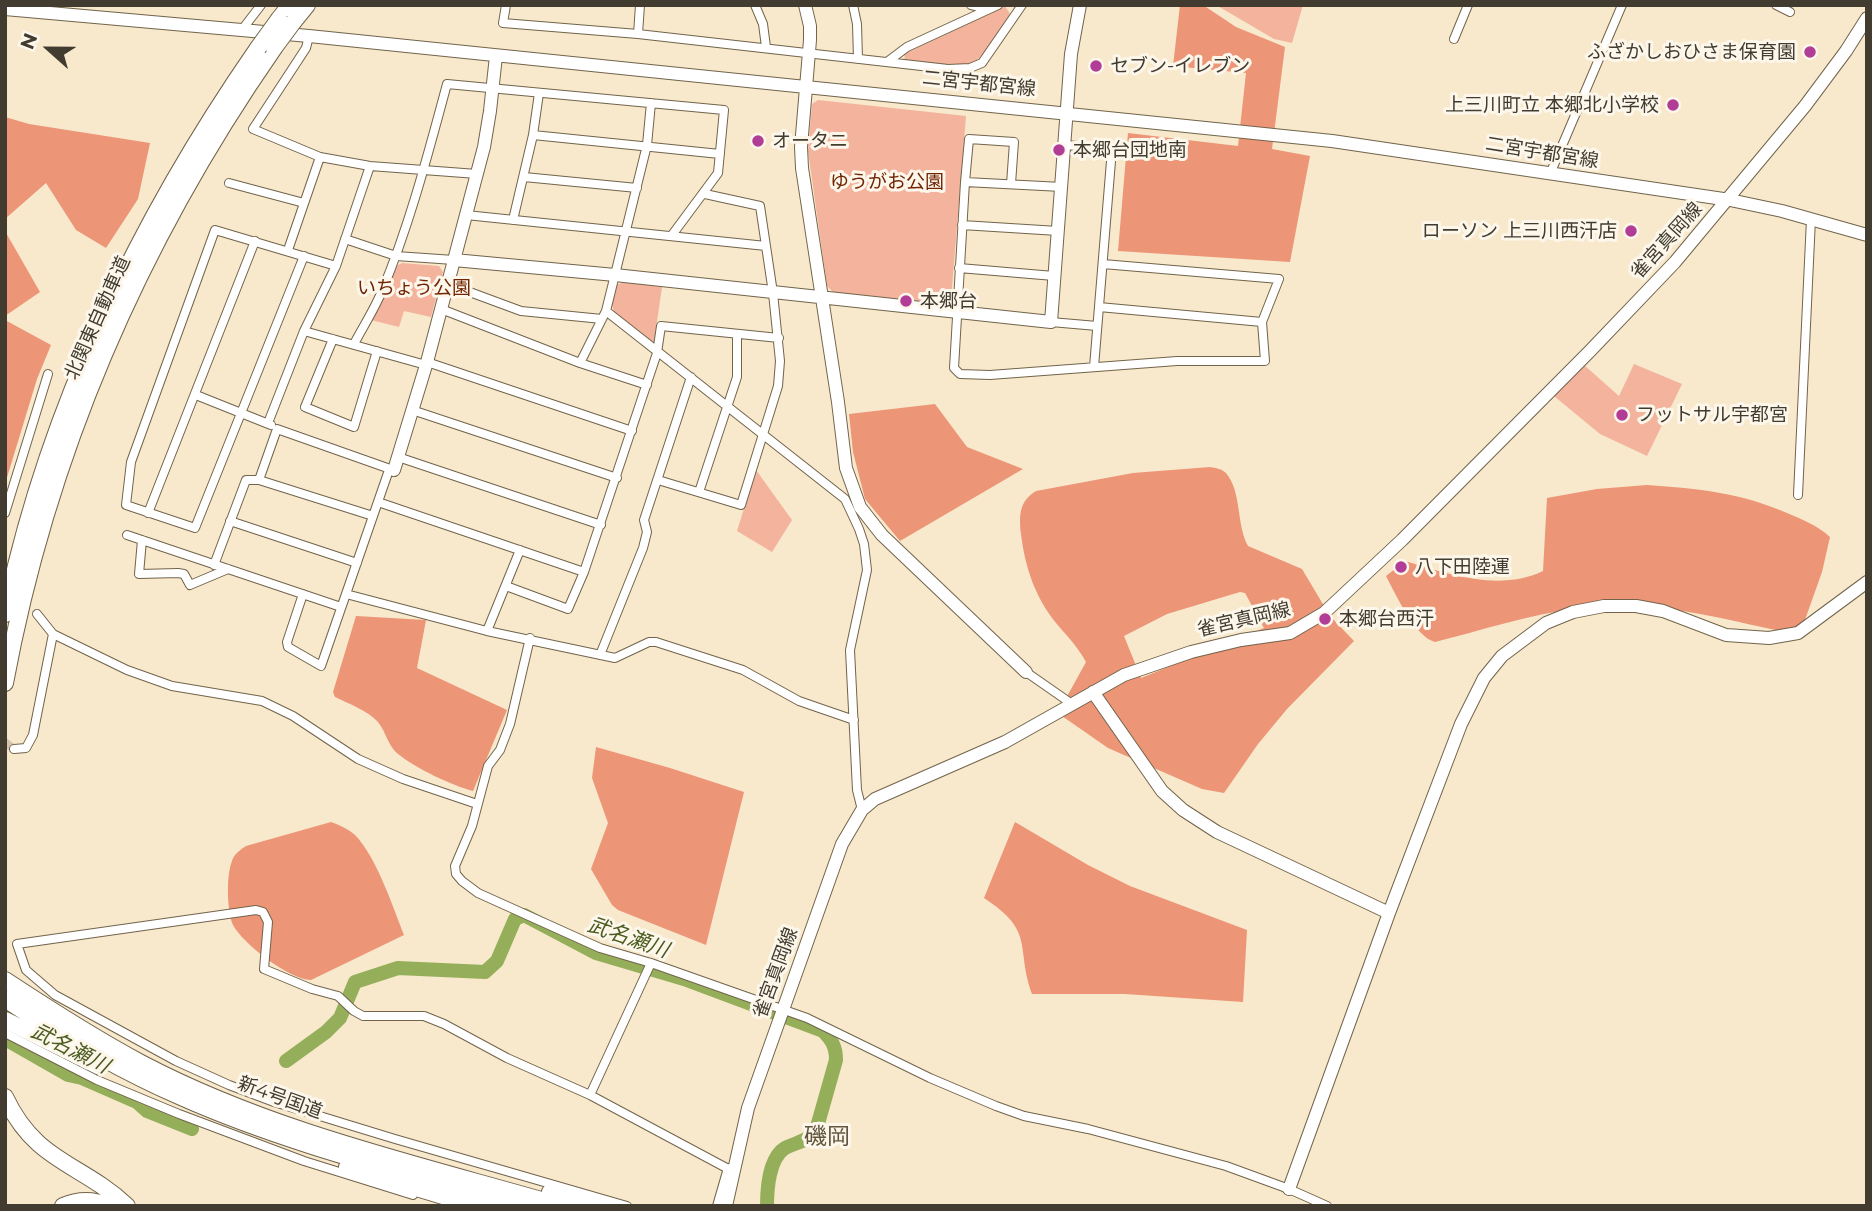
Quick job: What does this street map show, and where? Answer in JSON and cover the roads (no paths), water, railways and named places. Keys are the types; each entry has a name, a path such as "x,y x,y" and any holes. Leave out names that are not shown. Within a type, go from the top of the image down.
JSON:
{"highway":[{"name":"北関東自動車道","path":"5,614 24,539 59,428 136,250 208,122 258,48 288,15 307,5"},
{"name":"北関東自動車道","path":"5,683 21,607 47,511 95,374 139,274 186,186 220,128 274,48 288,15"},
{"name":"新4号国道","path":"5,980 101,1040 175,1079 258,1114 313,1133 562,1206"},
{"name":"新4号国道","path":"5,999 41,1023 141,1078 206,1108 332,1151 519,1206"},
{"path":"5,1020 91,1064 141,1078"},
{"path":"175,1079 598,1206"},
{"path":"5,1097 22,1128 43,1149 112,1193 127,1206"},
{"path":"206,1108 239,1127 315,1157 476,1206"},
{"path":"63,1206 82,1200 108,1206"}],"main road":[{"path":"805,5 810,26 801,147 802,168 846,468 860,508 877,528 1026,672"},
{"path":"454,260 1051,322 1071,54 1080,5"},
{"name":"二宮宇都宮線","path":"5,9 309,36 1332,141 1730,200 1867,235"},
{"name":"雀宮真岡線","path":"726,1206 731,1170 748,1108 842,844 862,810 875,799 1005,742 1124,675 1191,652 1241,640 1290,633 1324,613 1402,540 1675,262 1730,200 1824,82 1867,19"},
{"path":"394,465 426,364 477,174 486,135 496,56"},
{"path":"1289,1189 1389,913 1471,704 1484,678 1502,656 1546,623 1573,612 1604,607 1636,606 1663,611 1726,635 1769,638 1798,633 1867,582"},
{"path":"1093,692 1162,791 1182,810 1217,832 1389,913"}],"street":[{"path":"241,31 261,5"},
{"path":"506,5 503,23 766,47 948,69 970,68 982,63 1022,5"},
{"path":"638,34 640,5"},
{"path":"755,5 763,24 766,47"},
{"path":"853,5 857,24 858,59"},
{"path":"971,5 993,7"},
{"path":"1454,39 1468,5"},
{"path":"1550,174 1622,5"},
{"path":"1776,5 1790,12"},
{"path":"887,62 907,47 993,7"},
{"path":"309,36 306,48 253,129 320,157 370,166 477,174"},
{"path":"354,344 396,256 424,170 447,84 724,110 718,173 672,235"},
{"path":"513,220 533,135 539,93"},
{"path":"580,363 604,315 615,275 647,145 651,103"},
{"path":"533,135 720,154"},
{"path":"1011,184 1014,142 968,139 954,368 960,374 990,375 1177,361 1265,361 1262,322 1279,279 1103,264"},
{"path":"1065,145 1112,149 1094,367"},
{"path":"288,250 320,157"},
{"path":"268,423 304,331 336,266 370,166"},
{"path":"524,177 637,188"},
{"path":"965,182 1062,187"},
{"path":"229,183 304,203"},
{"path":"659,480 741,505 778,386 779,338 760,206 705,194"},
{"path":"466,215 766,246"},
{"path":"1798,495 1811,219"},
{"path":"962,225 1058,231"},
{"path":"304,256 195,528 126,505 131,462 215,230 288,250 336,266"},
{"path":"345,239 396,256 454,260"},
{"path":"148,513 255,241"},
{"path":"959,268 1054,275"},
{"path":"448,284 521,311 604,315 691,377 845,499 864,544 867,570 850,650 857,790 862,810"},
{"path":"1099,307 1262,322"},
{"path":"441,309 580,363 647,385"},
{"path":"1051,322 1097,326"},
{"path":"506,586 568,609 617,478 657,354 661,326 779,338"},
{"path":"304,331 426,364 632,432"},
{"path":"699,492 737,377 737,334"},
{"path":"333,338 305,407 343,425 354,427 377,351"},
{"path":"5,513 48,374"},
{"path":"600,654 643,548 647,532 644,520 691,377"},
{"path":"196,395 277,429 601,525"},
{"path":"412,410 617,478"},
{"path":"259,480 277,429"},
{"path":"303,594 287,642 288,647 321,666 378,502 394,465"},
{"path":"214,565 246,480 259,480 373,516"},
{"path":"378,502 584,572"},
{"path":"230,521 357,563"},
{"path":"864,544 869,534 877,528"},
{"path":"127,535 341,607"},
{"path":"142,540 139,573 178,573 184,575 190,585 228,569"},
{"path":"487,631 520,550"},
{"path":"346,594 487,631 615,658 649,642 656,642 721,661 799,701 854,720"},
{"path":"37,614 53,634 127,670 172,686 262,701 293,716 358,759 403,779 477,804"},
{"path":"14,749 26,748 33,735 53,634"},
{"path":"530,638 510,724 500,750 488,766 472,826 455,866 456,874 478,893 600,948 784,1009 996,1106 1024,1116 1088,1129 1226,1166 1327,1206"},
{"path":"1026,672 1072,704"},
{"path":"627,1206 274,1102 176,1061 55,995 26,970 17,944 257,910 263,912 268,922 264,969 312,989 338,996 363,1016 424,1016 507,1058 590,1095 731,1170 717,1206"},
{"path":"590,1095 651,963"},
{"path":"101,1040 110,1025"},
{"path":"5,1033 97,1080 178,1114 304,1161 446,1205"}],"waterway":[{"name":"武名瀬川","path":"286,1061 326,1032 340,1018 355,982 398,968 485,972 497,961 515,919 524,915 596,953 684,979 823,1031 829,1037 836,1060 817,1127 807,1138 785,1148 775,1159 768,1183 767,1206"},
{"name":"武名瀬川","path":"5,1039 68,1075 82,1078 137,1102 147,1111 192,1129"}],"tunnel":[{"path":"5,742 14,749"}],"place":[{"name":"ふざかしおひさま保育園","path":"1810,52"},
{"name":"セブン-イレブン","path":"1096,66"},
{"name":"上三川町立 本郷北小学校","path":"1673,105"},
{"name":"オータニ","path":"758,141"},
{"name":"本郷台団地南","path":"1059,150"},
{"name":"ローソン 上三川西汗店","path":"1631,231"},
{"name":"本郷台","path":"906,301"},
{"name":"フットサル宇都宮","path":"1622,415"},
{"name":"八下田陸運","path":"1401,567"},
{"name":"本郷台西汗","path":"1325,619"}],"district":[{"name":"磯岡","path":"827,1137"}],"park label":[{"name":"ゆうがお公園","path":"887,182"},
{"name":"いちょう公園","path":"414,288"}]}
